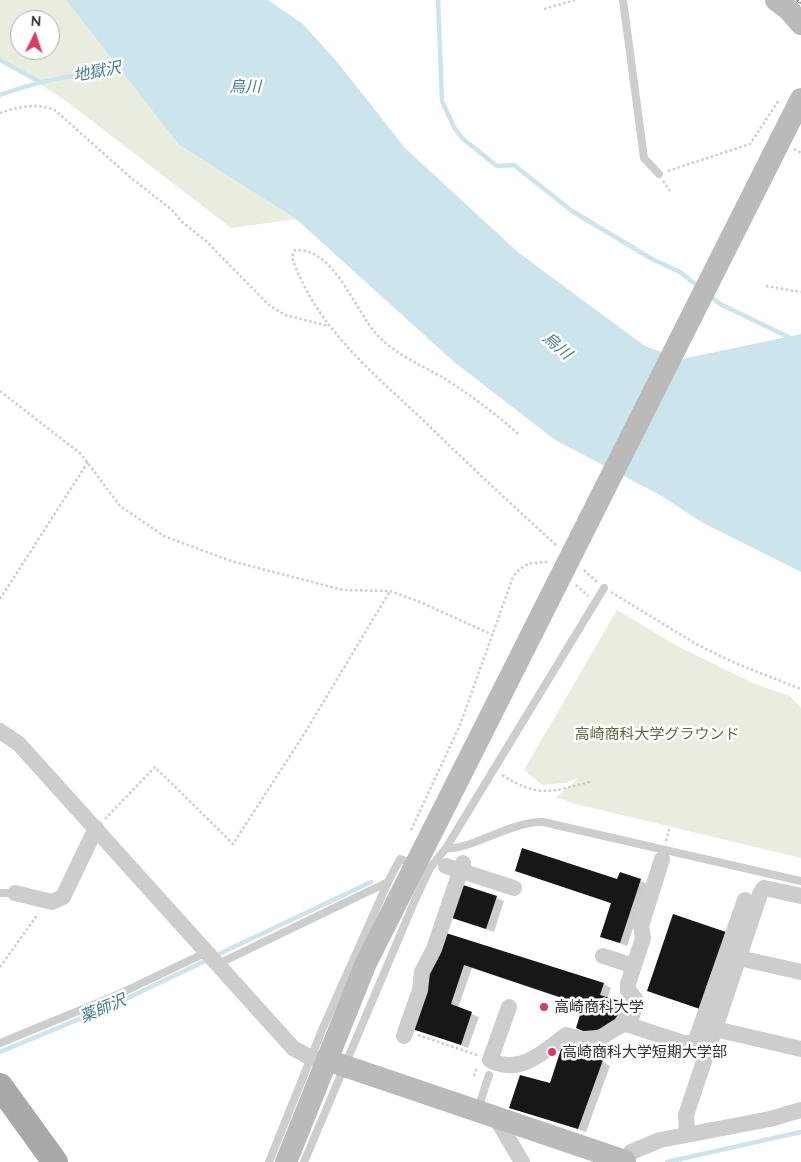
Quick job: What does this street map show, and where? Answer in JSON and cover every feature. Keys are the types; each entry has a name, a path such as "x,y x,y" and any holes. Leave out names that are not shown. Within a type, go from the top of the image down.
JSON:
{"main road":[{"path":"0,1088 55,1162"}],"street":[{"path":"776,0 789,10 801,24"},
{"path":"405,1033 420,990 422,972 434,949 443,867 550,597 723,258 792,97"},
{"path":"0,731 19,744 293,1048 626,1162 627,1156 637,1148 687,1134 770,1119 801,1110"},
{"path":"8,893 57,901 63,896 96,828"},
{"path":"630,1024 636,1000 628,990 628,984 644,938 640,926 663,854"},
{"path":"443,867 514,888"},
{"path":"286,1162 366,963 443,867"},
{"path":"687,1134 686,1115 764,888 801,896"},
{"path":"489,1068 529,1061 545,1053 566,1035 593,1040 601,1038 620,1024 630,1024 684,1043 695,1043 745,900"},
{"path":"603,956 634,966"},
{"path":"739,958 801,972"},
{"path":"489,1068 509,1007"},
{"path":"716,1029 801,1049"},
{"path":"486,1115 522,1162"}],"lane":[{"path":"623,0 644,158 658,174"},
{"path":"304,1162 327,1061 388,882 400,859 443,867 446,848 492,769 604,588"},
{"path":"446,848 459,847 523,822 534,822 555,824 663,854 801,881"},
{"path":"0,1043 213,958 388,882"},
{"path":"269,1162 327,1061"},
{"path":"486,1115 489,1068"}],"path":[{"path":"544,9 575,0"},
{"path":"658,174 750,144 792,97"},
{"path":"0,113 35,105 48,106 56,111 130,177 172,210 181,222 206,241 270,306 285,315 329,326"},
{"path":"518,434 470,395 398,352 380,337 362,317 330,267 318,255 306,250 295,250 292,257 300,277 313,302 329,326 368,369 558,546"},
{"path":"766,286 801,292"},
{"path":"0,391 81,454 120,506 164,536 231,561 343,590 390,591 420,602 493,635"},
{"path":"0,599 88,462"},
{"path":"411,831 460,725 513,577 521,567 532,563 549,562 556,567"},
{"path":"577,564 604,588 696,644 735,664 801,689"},
{"path":"575,584 595,602"},
{"path":"96,828 156,767 233,844 306,731 390,591"},
{"path":"492,769 524,788 549,792 590,782"},
{"path":"663,854 670,827"},
{"path":"0,966 48,901"},
{"path":"405,1033 489,1068"}],"green space":[{"path":"0,0 66,0 179,145 296,219 231,228 66,101 0,58"},
{"name":"高崎商科大学グラウンド","path":"617,610 679,647 755,684 790,696 801,708 801,858 572,803 556,797 579,778 565,783 542,785 524,770"}],"water":[{"name":"烏川","path":"66,0 268,0 303,24 338,63 405,148 519,253 645,346 682,359 801,334 801,572 703,523 660,495 555,440 453,361 296,219 179,145"}],"building":[{"path":"522,848 617,879 620,872 641,879 620,943 600,937 611,903 515,871"},
{"path":"463,885 497,896 486,929 452,918"},
{"path":"673,914 726,932 700,1009 647,991"},
{"path":"446,933 604,983 600,995 626,1003 615,1019 607,1026 598,1030 583,1031 576,1028 583,1005 464,965 451,1004 472,1012 461,1045 412,1029 423,975"},
{"path":"562,1046 603,1060 578,1129 509,1108 520,1075 550,1083"}],"waterway":[{"path":"438,0 442,101 454,127 462,138 497,166 514,165 572,211 652,259 680,272 700,288"},
{"path":"0,60 40,82"},
{"name":"地獄沢","path":"0,95 45,81 123,67"},
{"path":"710,296 720,304 801,343"},
{"name":"薬師沢","path":"219,954 371,882"},
{"name":"薬師沢","path":"0,1052 113,1005 205,961"},
{"path":"667,1162 801,1132"}],"place":[{"name":"高崎商科大学","path":"544,1007"},
{"name":"高崎商科大学短期大学部","path":"552,1052"}]}
